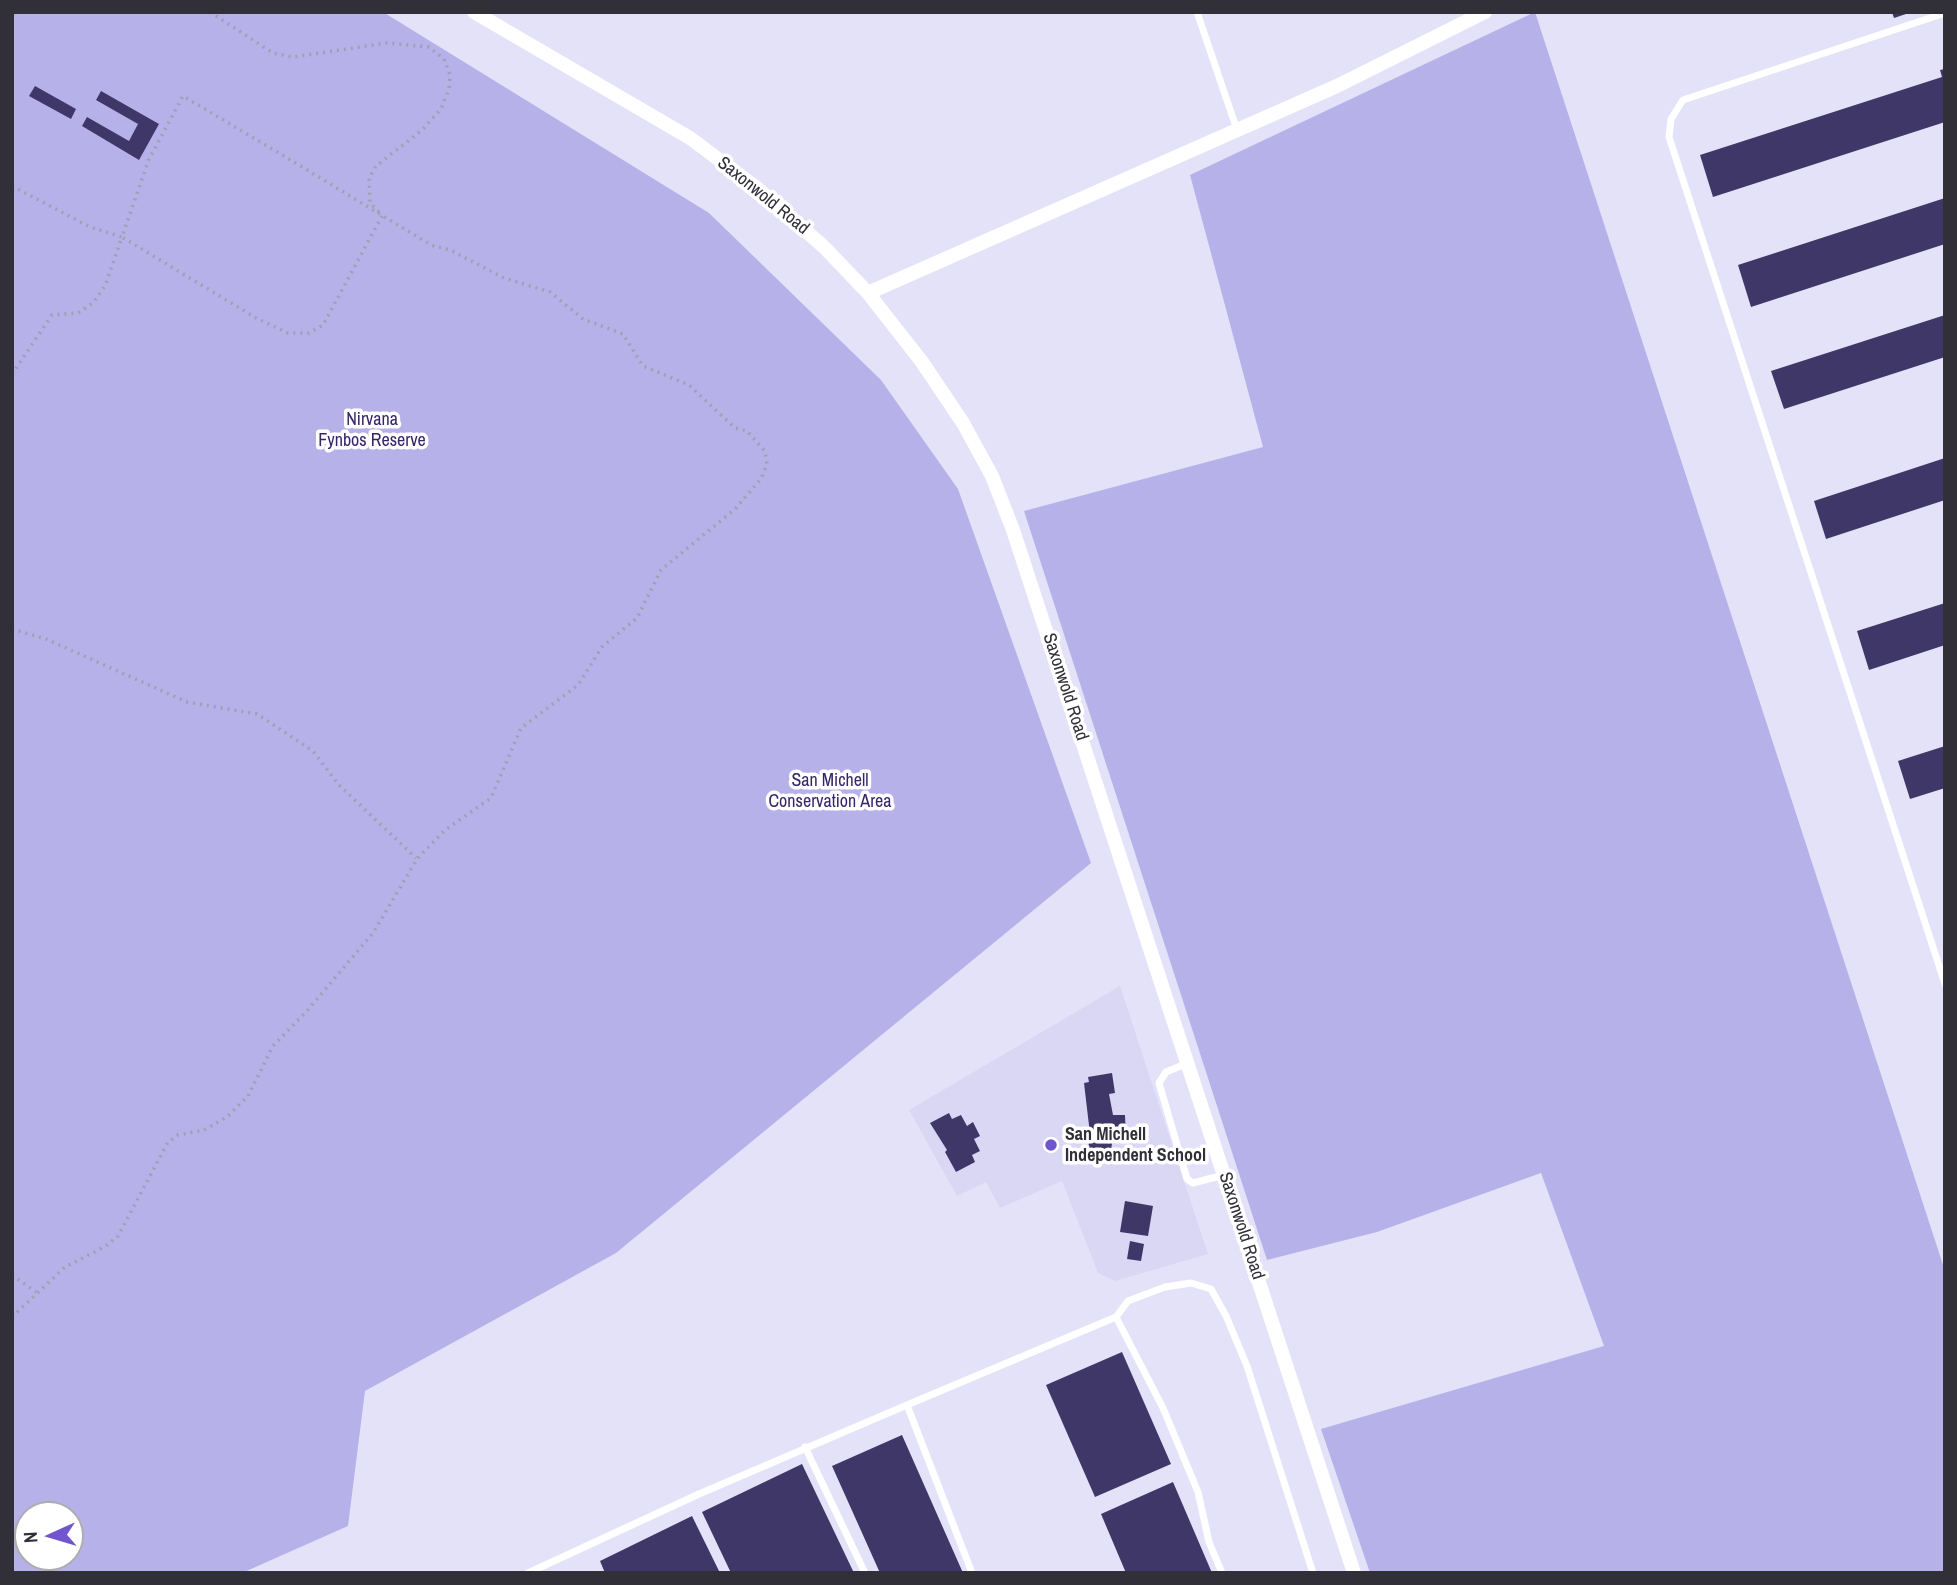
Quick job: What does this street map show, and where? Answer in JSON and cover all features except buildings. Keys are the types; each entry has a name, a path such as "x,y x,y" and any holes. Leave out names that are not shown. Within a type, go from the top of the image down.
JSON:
{"street":[{"name":"Saxonwold Road","path":"474,12 690,138 757,188 824,247 868,293 922,362 963,423 992,476 1188,1062 1354,1573"},
{"path":"868,293 1337,86 1485,12"}],"lane":[{"path":"1197,12 1237,130"},
{"path":"1945,13 1683,100 1671,118 1669,137 1945,984"},
{"path":"1188,1062 1166,1072 1159,1083 1186,1179 1193,1183 1225,1175"},
{"path":"528,1573 805,1447 1116,1317 1128,1301 1165,1287 1191,1283 1210,1289 1226,1316 1247,1366 1313,1573"},
{"path":"1116,1317 1163,1408 1198,1492 1205,1513 1209,1542 1222,1573"},
{"path":"906,1405 972,1573"},
{"path":"805,1447 866,1573"}],"path":[{"path":"210,12 273,53 293,57 387,43 429,47 444,59 450,75 449,89 441,109 421,131 376,166 369,178 370,203 383,216"},
{"path":"12,374 52,315 78,313 93,303 105,286 149,159 183,96 431,245 450,250 504,278 550,292 583,318 623,334 643,366 690,385 735,428 747,431 765,451 767,464 761,479 735,509 661,570 637,618 602,648 578,685 521,728 491,798 446,830 417,859 373,933 306,1012 273,1046 248,1096 227,1117 204,1130 178,1135 168,1142 118,1236 106,1246 65,1267 12,1317"},
{"path":"12,186 90,227 122,237 256,318 288,333 309,333 323,326 383,216"},
{"path":"12,629 46,639 187,702 257,714 313,751 338,784 372,813 417,859"},
{"path":"12,1275 36,1292"}],"shaded area":[{"name":"San Michell Independent School","path":"1120,986 1208,1254 1115,1281 1098,1273 1062,1181 1000,1208 986,1182 957,1196 909,1110"}],"green space":[{"path":"12,12 383,12 709,213 881,380 958,489 1091,863 616,1253 365,1391 348,1526 242,1573 12,1573"},
{"path":"1535,12 1945,1271 1945,1573 1370,1573 1321,1429 1604,1346 1541,1173 1377,1232 1267,1260 1024,511 1263,447 1190,175"}],"place":[{"name":"San Michell Independent School","path":"1051,1145"}],"park label":[{"name":"Nirvana Fynbos Reserve","path":"372,430"},
{"name":"San Michell Conservation Area","path":"830,791"}]}
